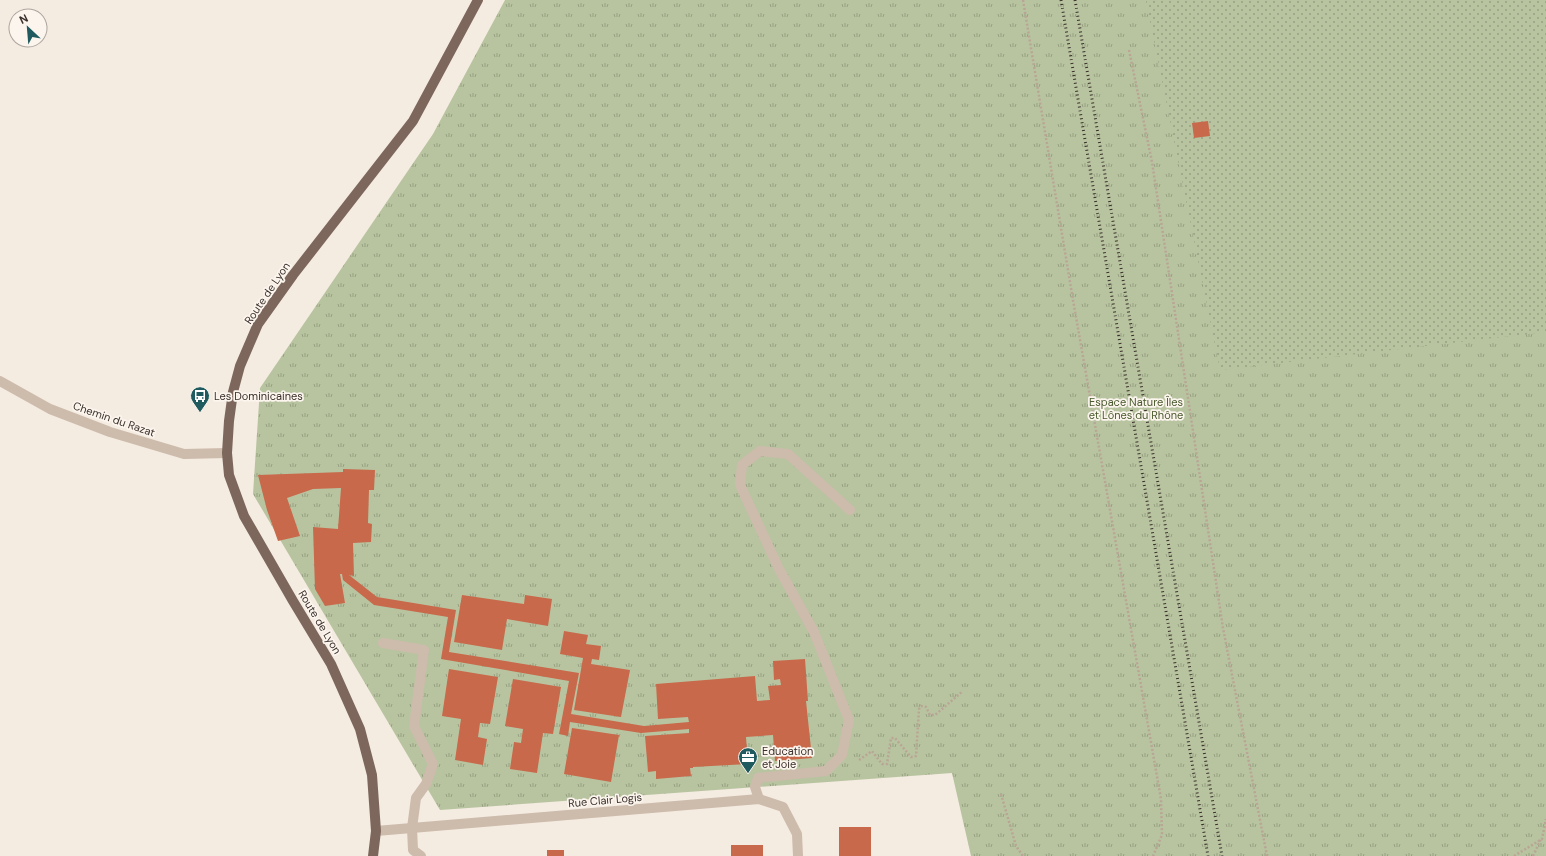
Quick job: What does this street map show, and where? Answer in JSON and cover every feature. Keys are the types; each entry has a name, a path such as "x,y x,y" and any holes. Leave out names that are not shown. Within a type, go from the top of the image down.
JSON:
{"main road":[{"name":"Route de Lyon","path":"373,856 376,831 372,775 360,729 331,664 244,516 229,475 227,453 233,392 240,366 258,324 293,275 412,121 478,0"}],"street":[{"name":"Chemin du Razat","path":"0,381 50,409 110,432 184,454 227,453"},
{"path":"759,800 755,787 758,778 826,771 842,755 849,720 814,632 779,568 740,485 742,465 760,451 788,454 850,510"},
{"path":"383,643 424,650 414,726 433,764 426,784 416,798 412,828 413,850 420,856"},
{"name":"Rue Clair Logis","path":"376,831 759,800 783,807 797,834 798,856"}],"path":[{"path":"1023,0 1073,300 1161,799 1162,835 1153,856"},
{"path":"1130,50 1152,162 1223,628 1267,856"},
{"path":"842,755 858,760 872,751 882,764 887,764 891,738 895,738 911,757 916,756 919,709 921,706 926,707 930,715 935,715 963,691"},
{"path":"1001,794 1016,846 1023,856"},
{"path":"1533,856 1542,839 1546,819"},
{"path":"1514,856 1542,839"}],"green space":[{"name":"Espace Nature Îles et Lônes du Rhône","path":"505,0 1546,0 1546,856 971,856 952,773 440,810 253,494 260,388 433,134"},
{"path":"1546,0 1546,332 1220,370 1146,1"}],"building":[{"path":"1208,121 1210,136 1194,138 1192,123"},
{"path":"343,469 375,470 374,490 369,490 368,523 372,524 371,542 353,543 354,576 349,575 377,597 456,610 449,652 579,673 571,714 644,726 689,722 688,717 658,719 656,684 755,676 757,701 770,700 768,686 781,685 780,679 774,680 773,661 805,659 808,701 806,701 812,758 775,761 773,735 746,737 748,764 693,767 690,768 691,776 656,779 656,771 648,772 645,736 689,733 689,729 641,733 570,722 568,736 559,734 569,681 441,659 448,617 374,605 343,580 342,574 340,574 345,603 325,606 315,589 313,527 338,529 341,488 313,489 287,498 300,536 278,541 267,510 258,475 343,472"},
{"path":"462,595 524,604 525,595 552,599 548,626 507,619 502,650 454,642"},
{"path":"564,631 588,635 586,644 601,646 599,660 592,659 591,664 630,670 621,717 574,710 583,658 560,654"},
{"path":"449,669 498,677 490,724 480,723 478,737 487,739 483,765 455,760 461,719 442,716"},
{"path":"513,679 561,687 553,734 543,733 537,773 510,769 514,742 521,743 523,729 505,726"},
{"path":"572,728 619,735 611,782 564,774"},
{"path":"839,827 871,827 871,856 839,856"},
{"path":"731,845 763,845 763,856 731,856"},
{"path":"547,850 564,850 564,856 547,856"}],"railway":[{"path":"1061,0 1208,856"},
{"path":"1075,0 1222,856"}],"place":[{"name":"Les Dominicaines","path":"200,413"},
{"name":"Education et Joie","path":"748,774"}]}
